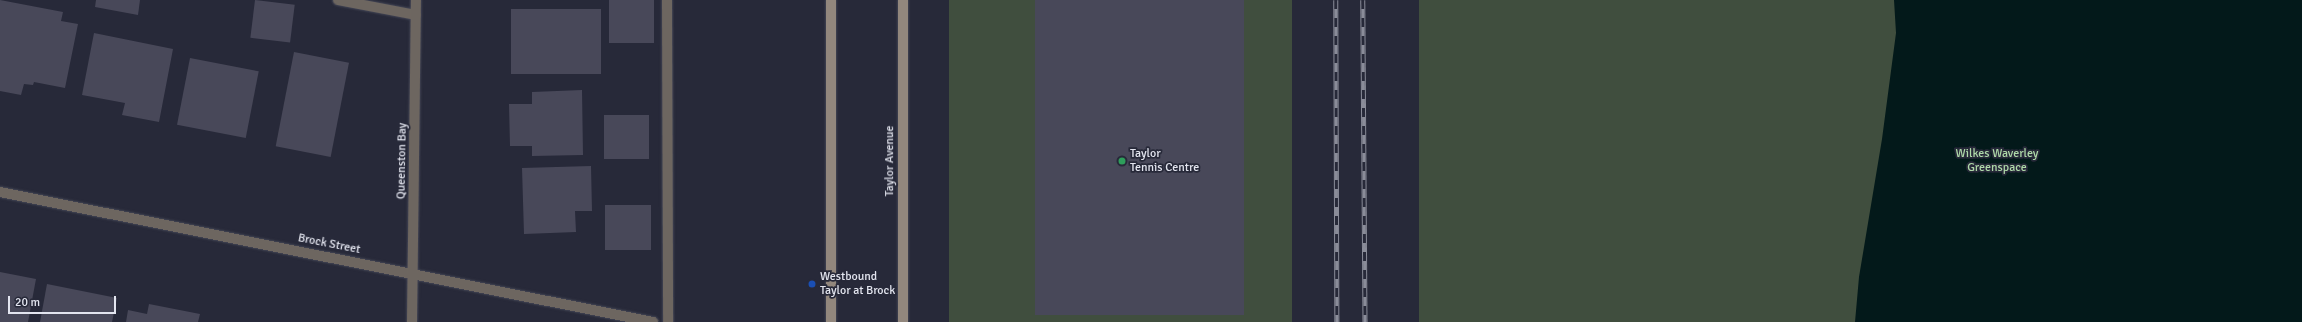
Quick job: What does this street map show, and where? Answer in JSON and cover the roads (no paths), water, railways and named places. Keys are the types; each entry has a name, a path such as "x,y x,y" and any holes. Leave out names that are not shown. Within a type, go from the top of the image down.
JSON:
{"main road":[{"path":"831,322 832,0"},
{"name":"Taylor Avenue","path":"902,322 903,0"}],"street":[{"path":"338,0 416,15"},
{"name":"Queenston Bay","path":"412,322 416,0"},
{"path":"667,0 668,322"},
{"name":"Brock Street","path":"0,192 653,322"}],"railway":[{"path":"1336,0 1337,322"},
{"path":"1363,0 1365,322"}],"place":[{"name":"Taylor Tennis Centre","path":"1122,161"},
{"name":"Westbound Taylor at Brock","path":"812,284"}],"park label":[{"name":"Wilkes Waverley Greenspace","path":"1997,161"}]}
